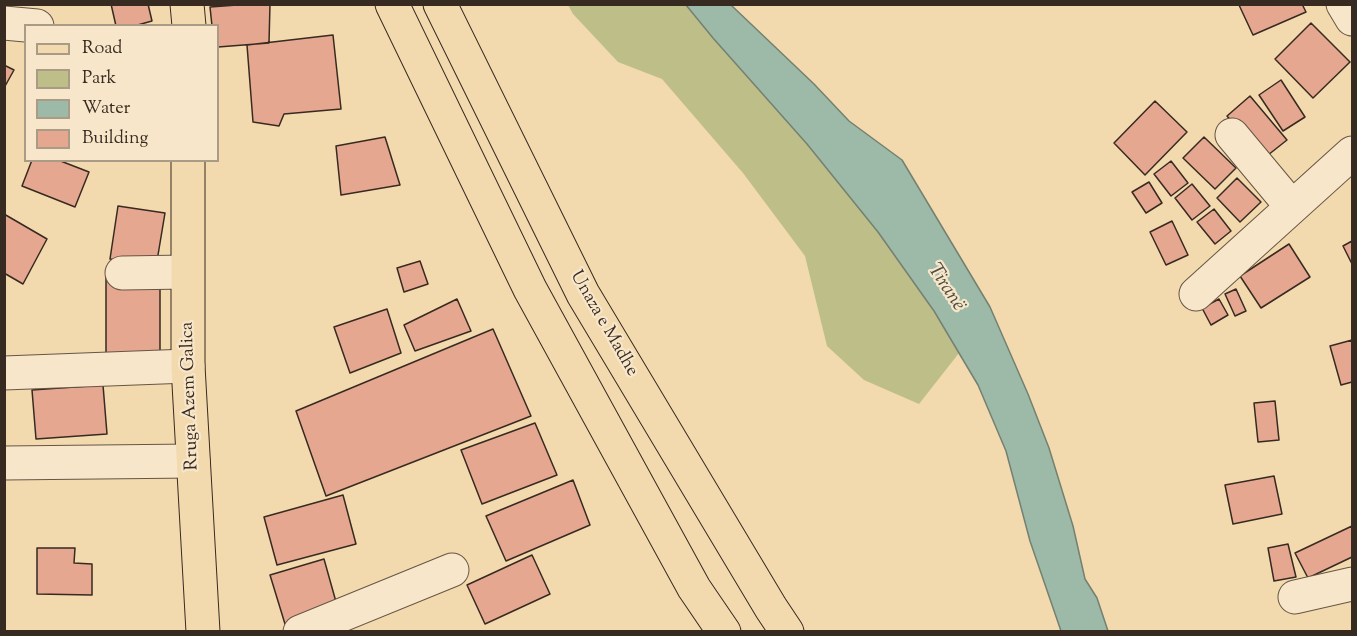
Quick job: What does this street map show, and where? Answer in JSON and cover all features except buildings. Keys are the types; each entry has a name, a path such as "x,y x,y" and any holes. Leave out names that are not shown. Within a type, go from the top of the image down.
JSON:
{"main road":[{"path":"187,4 189,24"},
{"path":"392,4 530,289 694,588 724,632"},
{"name":"Unaza e Madhe","path":"440,4 584,294 787,632"},
{"name":"Rruga Azem Galica","path":"188,162 188,366 203,632"}],"street":[{"path":"1343,4 1353,19"},
{"path":"4,23 24,25"},
{"path":"1232,135 1292,207"},
{"path":"1196,294 1353,153"},
{"path":"122,273 187,272"},
{"path":"4,373 188,366"},
{"path":"4,462 193,461"},
{"path":"300,632 452,570"},
{"path":"1295,597 1353,584"}],"green space":[{"path":"568,5 686,5 806,143 868,219 925,298 959,353 919,404 864,380 827,346 805,256 743,173 662,79 618,62 573,14"}],"water":[{"name":"Tiranë","path":"686,5 731,5 814,84 849,121 902,160 990,307 1049,448 1073,526 1085,579 1097,598 1108,631 1061,631 1030,541 1006,451 978,385 934,311 878,232 807,144"}]}
